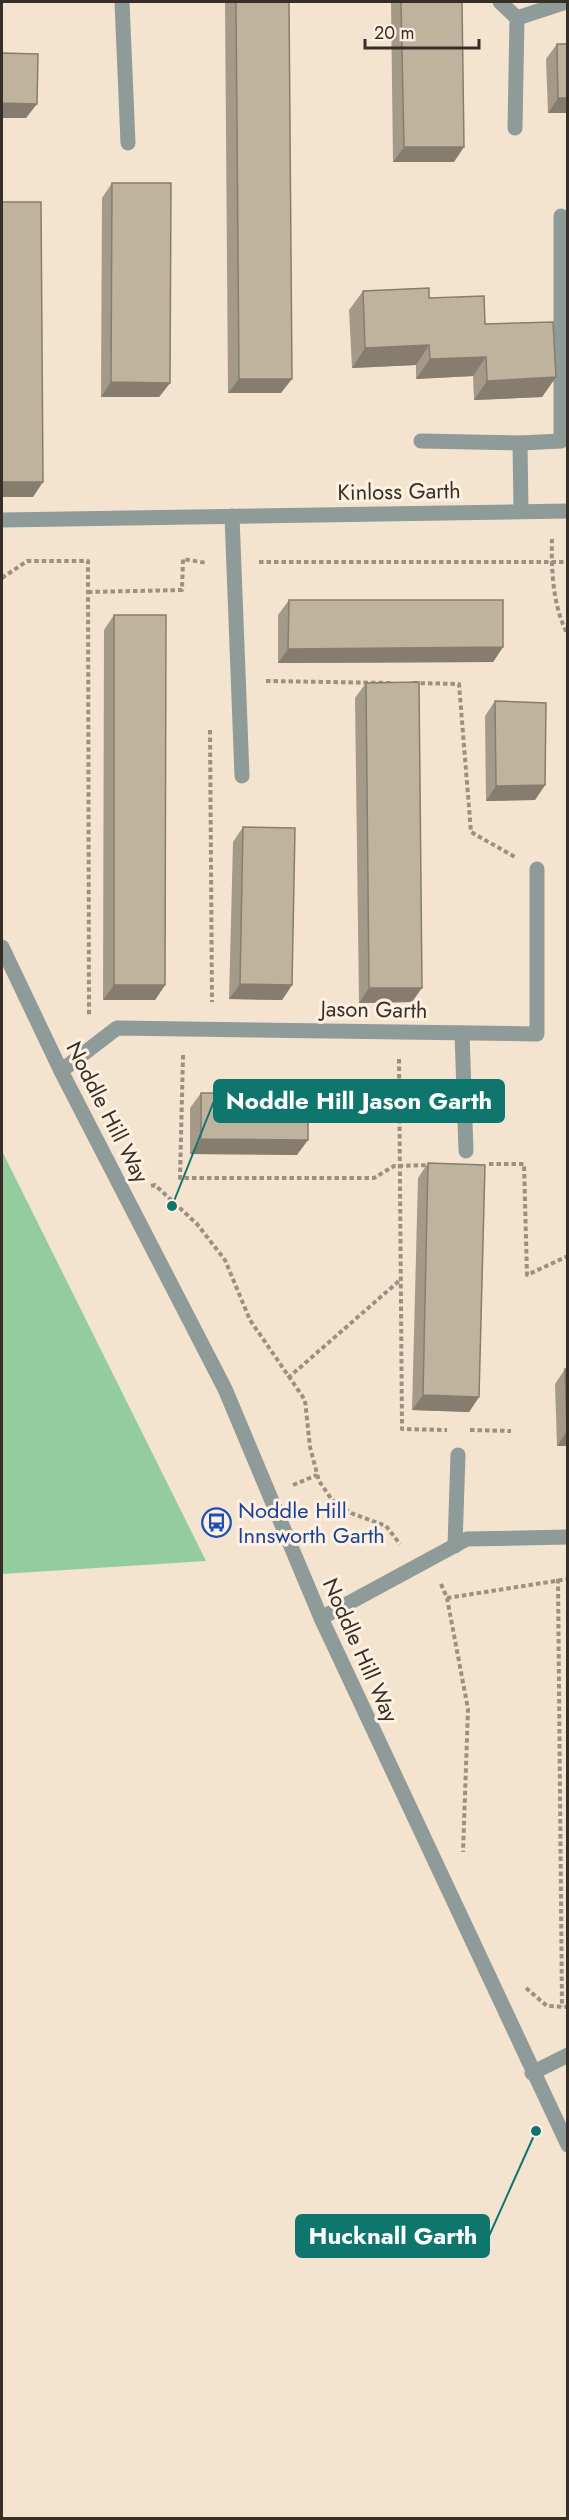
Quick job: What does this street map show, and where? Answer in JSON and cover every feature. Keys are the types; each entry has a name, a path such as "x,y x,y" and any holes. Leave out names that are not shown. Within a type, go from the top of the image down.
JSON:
{"street":[{"path":"122,2 128,143"},
{"path":"500,2 517,18 515,128"},
{"path":"517,18 566,2"},
{"path":"421,441 520,443 561,441 561,216"},
{"path":"520,443 521,511"},
{"name":"Kinloss Garth","path":"2,520 560,511"},
{"path":"232,516 242,776"},
{"name":"Jason Garth","path":"61,1071 117,1028 537,1034 537,869"},
{"name":"Noddle Hill Way","path":"2,947 61,1071 225,1389 321,1618 567,2145"},
{"path":"462,1032 466,1151"},
{"path":"455,1546 458,1455"},
{"path":"321,1618 466,1539 567,1537"},
{"path":"532,2073 567,2055"}],"path":[{"path":"560,511 551,562 562,624 567,635"},
{"path":"88,592 182,590 183,559 209,564 234,561 567,562"},
{"path":"2,578 27,561 88,561 89,1017 98,1043"},
{"path":"239,681 459,684 471,832 537,869"},
{"path":"210,719 212,1029"},
{"path":"183,1029 180,1178 374,1178 394,1166 434,1165"},
{"path":"399,1032 401,1166 399,1281 402,1429 456,1430"},
{"path":"479,1164 524,1164 527,1275 567,1256"},
{"path":"124,1193 155,1185 197,1224 225,1260 250,1320 305,1400 310,1447 319,1481 332,1500 351,1513 386,1526 417,1566"},
{"path":"288,1378 399,1281"},
{"path":"467,1430 511,1431"},
{"path":"431,1558 447,1598 468,1709 463,1855"},
{"path":"524,1986 547,2006 565,2007 558,1579"},
{"path":"447,1598 567,1579"}],"green space":[{"path":"2,1151 206,1561 2,1574"}],"building":[{"path":"236,2 289,2 292,379 239,379"},
{"path":"401,2 462,2 464,147 404,147"},
{"path":"557,44 567,44 567,98 558,98"},
{"path":"2,53 38,54 37,104 2,103"},
{"path":"112,183 171,183 170,383 111,382"},
{"path":"2,202 41,202 43,482 2,482"},
{"path":"429,288 429,298 484,296 485,324 553,322 556,377 487,381 486,357 430,359 429,345 365,348 363,291"},
{"path":"289,600 503,600 503,647 288,649"},
{"path":"114,615 166,615 165,985 114,985"},
{"path":"419,682 422,988 369,988 366,683"},
{"path":"495,701 546,703 545,785 496,786"},
{"path":"243,827 295,828 292,985 240,984"},
{"path":"201,1093 308,1093 308,1140 201,1139"},
{"path":"428,1163 485,1165 479,1397 423,1395"},
{"path":"565,1369 567,1369 567,1431"}],"place":[{"name":"Noddle Hill Jason Garth","path":"172,1206"},
{"name":"Noddle Hill Innsworth Garth","path":"217,1523"},
{"name":"Hucknall Garth","path":"536,2131"}]}
